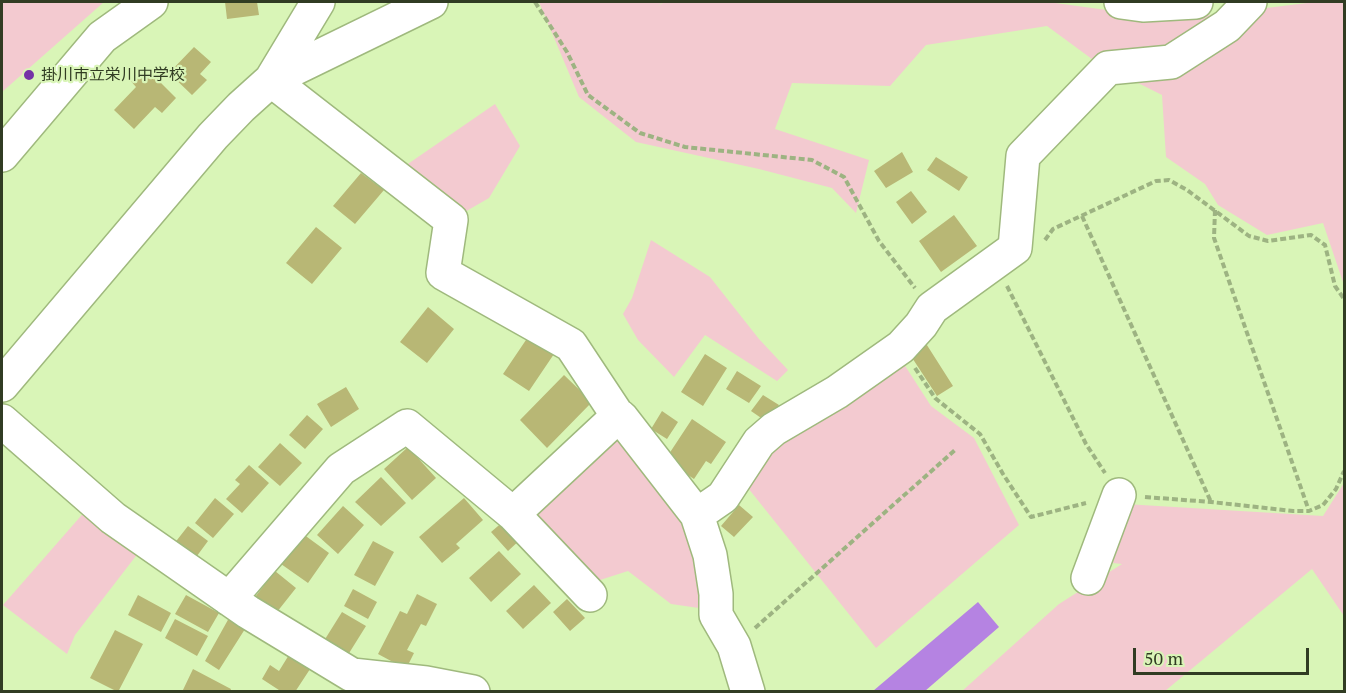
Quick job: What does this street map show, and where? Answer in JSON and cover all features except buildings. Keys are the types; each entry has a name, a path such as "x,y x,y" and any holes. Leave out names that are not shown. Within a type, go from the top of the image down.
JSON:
{"street":[{"path":"2,155 102,37 150,2"},
{"path":"272,80 318,2"},
{"path":"2,385 241,106 272,80 431,2"},
{"path":"1121,2 1143,5 1196,2"},
{"path":"698,515 723,497 759,442 774,429 837,392 901,347 921,325 932,308 1015,248 1023,156 1108,68 1171,62 1227,26 1250,2"},
{"path":"272,80 451,220 443,273 571,345 618,416 698,515 710,555 716,594 716,615 734,646 748,692"},
{"path":"513,514 618,416"},
{"path":"2,421 113,518 229,599 335,680 352,675 426,683 473,692"},
{"path":"229,599 341,469 407,426 513,514 590,595"},
{"path":"1088,578 1119,495"}],"path":[{"path":"535,2 567,52 588,95 640,133 685,147 812,160 844,177 879,241 932,308"},
{"path":"1040,245 1053,229 1156,181 1168,180 1187,190 1249,236 1268,241 1311,235 1325,245 1335,286 1344,299"},
{"path":"1215,210 1214,238 1310,511"},
{"path":"1082,216 1211,502"},
{"path":"1004,280 1086,444 1119,495"},
{"path":"901,347 935,398 980,434 1031,517 1119,495 1310,511 1323,505 1336,489 1344,471"},
{"path":"734,646 955,450"}],"shaded area":[{"path":"2,2 104,2 2,92"},
{"path":"539,2 663,2 657,7 664,2 1048,2 1185,18 1307,3 1344,3 1344,285 1323,223 1267,235 1218,205 1205,184 1166,157 1162,95 1096,62 1047,26 926,45 890,86 792,83 775,129 869,160 856,213 832,188 759,169 636,142 579,97"},
{"path":"495,104 520,146 489,198 463,213 402,168"},
{"path":"651,240 710,277 759,339 788,370 777,381 705,335 674,377 638,340 623,314 632,298"},
{"path":"900,358 931,406 974,438 1019,525 876,648 744,483 775,435"},
{"path":"618,430 693,530 706,609 671,604 628,571 600,580 537,521 533,511"},
{"path":"1344,483 1344,616 1312,569 1165,691 961,692 1059,604 1122,564 1113,563 1125,504 1323,516"},
{"path":"87,509 139,552 75,635 67,654 3,605"},
{"path":"978,602 999,627 925,691 873,691"}],"place":[{"name":"掛川市立栄川中学校","path":"29,75"}]}
